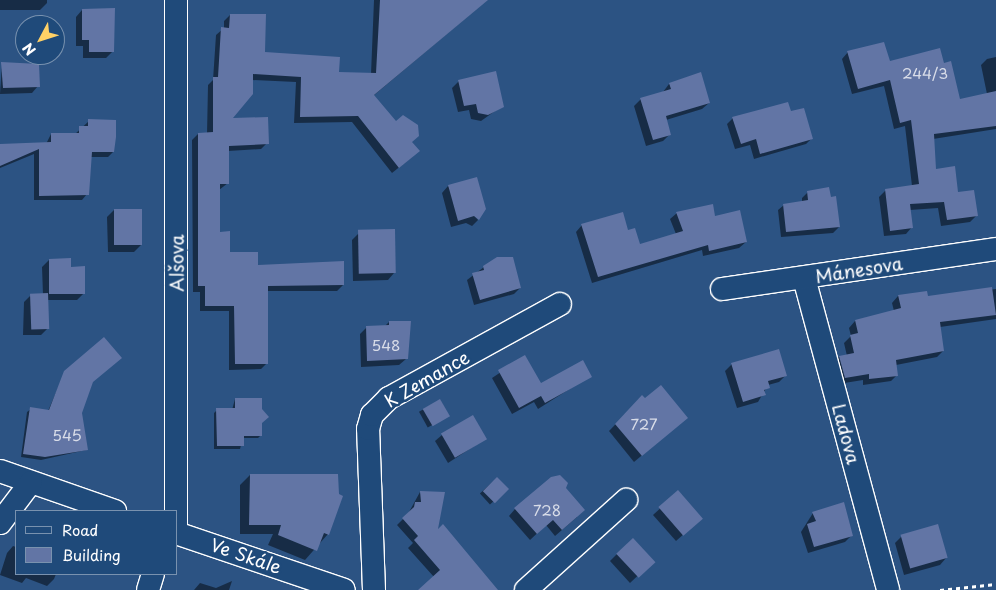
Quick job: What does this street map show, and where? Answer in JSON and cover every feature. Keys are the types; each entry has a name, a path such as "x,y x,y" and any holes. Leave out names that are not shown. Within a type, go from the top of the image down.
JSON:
{"street":[{"name":"Alšova","path":"176,0 176,510"},
{"name":"Mánesova","path":"722,289 996,249"},
{"name":"Ladova","path":"804,278 888,590"},
{"name":"K Zemance","path":"374,590 368,429 372,415 389,398 560,304"},
{"path":"0,471 112,510"},
{"path":"0,524 31,482"},
{"path":"526,590 626,500"},
{"name":"Ve Skále","path":"178,534 344,590"},
{"path":"148,590 153,575"}],"path":[{"path":"940,590 996,584"}],"building":[{"path":"380,0 488,0 374,95 396,121 403,115 418,125 419,136 412,142 420,151 399,168 358,116 300,117 301,77 253,74 253,94 233,118 268,117 269,144 229,146 229,184 220,184 220,232 230,231 230,252 258,252 258,265 344,261 344,285 268,286 268,364 235,364 234,306 205,306 205,286 198,286 198,133 213,132 213,77 218,77 221,27 229,28 230,14 266,14 265,52 340,57 339,72 376,73"},
{"path":"115,8 114,52 89,52 89,40 82,40 82,9"},
{"path":"884,42 890,61 940,48 944,63 951,61 960,99 996,91 996,126 934,134 936,169 955,166 958,192 974,190 978,216 947,220 944,202 910,204 913,228 890,231 885,189 919,184 911,120 900,123 890,80 858,89 847,51"},
{"path":"1,62 15,63 15,65 39,65 40,87 3,88"},
{"path":"496,71 504,107 488,115 478,113 476,104 464,106 458,80"},
{"path":"701,72 710,103 666,116 671,135 653,140 640,98 671,89 669,83"},
{"path":"788,102 791,111 804,108 813,139 760,154 756,139 741,144 732,117"},
{"path":"88,119 116,120 114,152 92,152 89,195 39,196 39,149 0,166 0,144 51,142 51,133 79,133 79,126 88,126"},
{"path":"477,177 486,209 479,220 474,216 458,221 448,185"},
{"path":"829,187 831,197 836,196 840,227 786,232 783,204 808,200 807,191"},
{"path":"713,204 715,216 740,210 747,242 709,251 708,245 598,277 581,224 623,212 628,230 635,228 640,244 683,231 676,212"},
{"path":"114,209 142,209 142,245 114,245"},
{"path":"395,229 396,273 359,274 358,230"},
{"path":"497,257 513,257 521,288 480,300 472,273 484,270 483,266"},
{"path":"71,258 71,267 85,266 85,294 49,294 49,259"},
{"path":"992,287 996,315 940,322 944,351 896,360 898,376 869,379 869,374 845,378 839,356 854,353 850,335 858,333 855,320 901,308 898,295 927,291 928,296"},
{"path":"48,293 49,329 31,330 30,294"},
{"path":"389,321 411,321 408,359 367,361 366,326 389,325"},
{"path":"104,337 122,358 93,382 82,413 88,450 45,457 23,454 30,407 49,410 64,371"},
{"path":"779,349 787,376 768,381 770,388 764,390 766,395 743,402 731,363"},
{"path":"525,355 541,383 583,360 592,377 545,403 541,396 519,408 498,370"},
{"path":"661,385 688,418 642,456 615,424 642,395 645,398"},
{"path":"235,398 262,398 262,409 269,417 262,423 262,436 244,436 244,446 217,446 216,408 235,408"},
{"path":"440,399 450,416 433,426 423,409"},
{"path":"473,415 487,439 455,458 441,434"},
{"path":"250,474 338,474 339,494 343,496 329,535 324,533 317,551 278,535 281,525 249,525"},
{"path":"560,475 568,483 566,488 585,510 562,530 553,520 537,534 514,508 551,477"},
{"path":"497,477 509,489 495,503 483,491"},
{"path":"678,490 703,519 683,536 658,507"},
{"path":"420,491 445,492 438,529 443,524 498,590 418,590 440,570 414,540 418,536 402,518 414,507 415,502 421,502"},
{"path":"844,502 853,536 814,547 807,524 816,521 812,512"},
{"path":"938,524 948,558 910,568 901,535"},
{"path":"633,538 656,562 639,578 616,554"}]}
